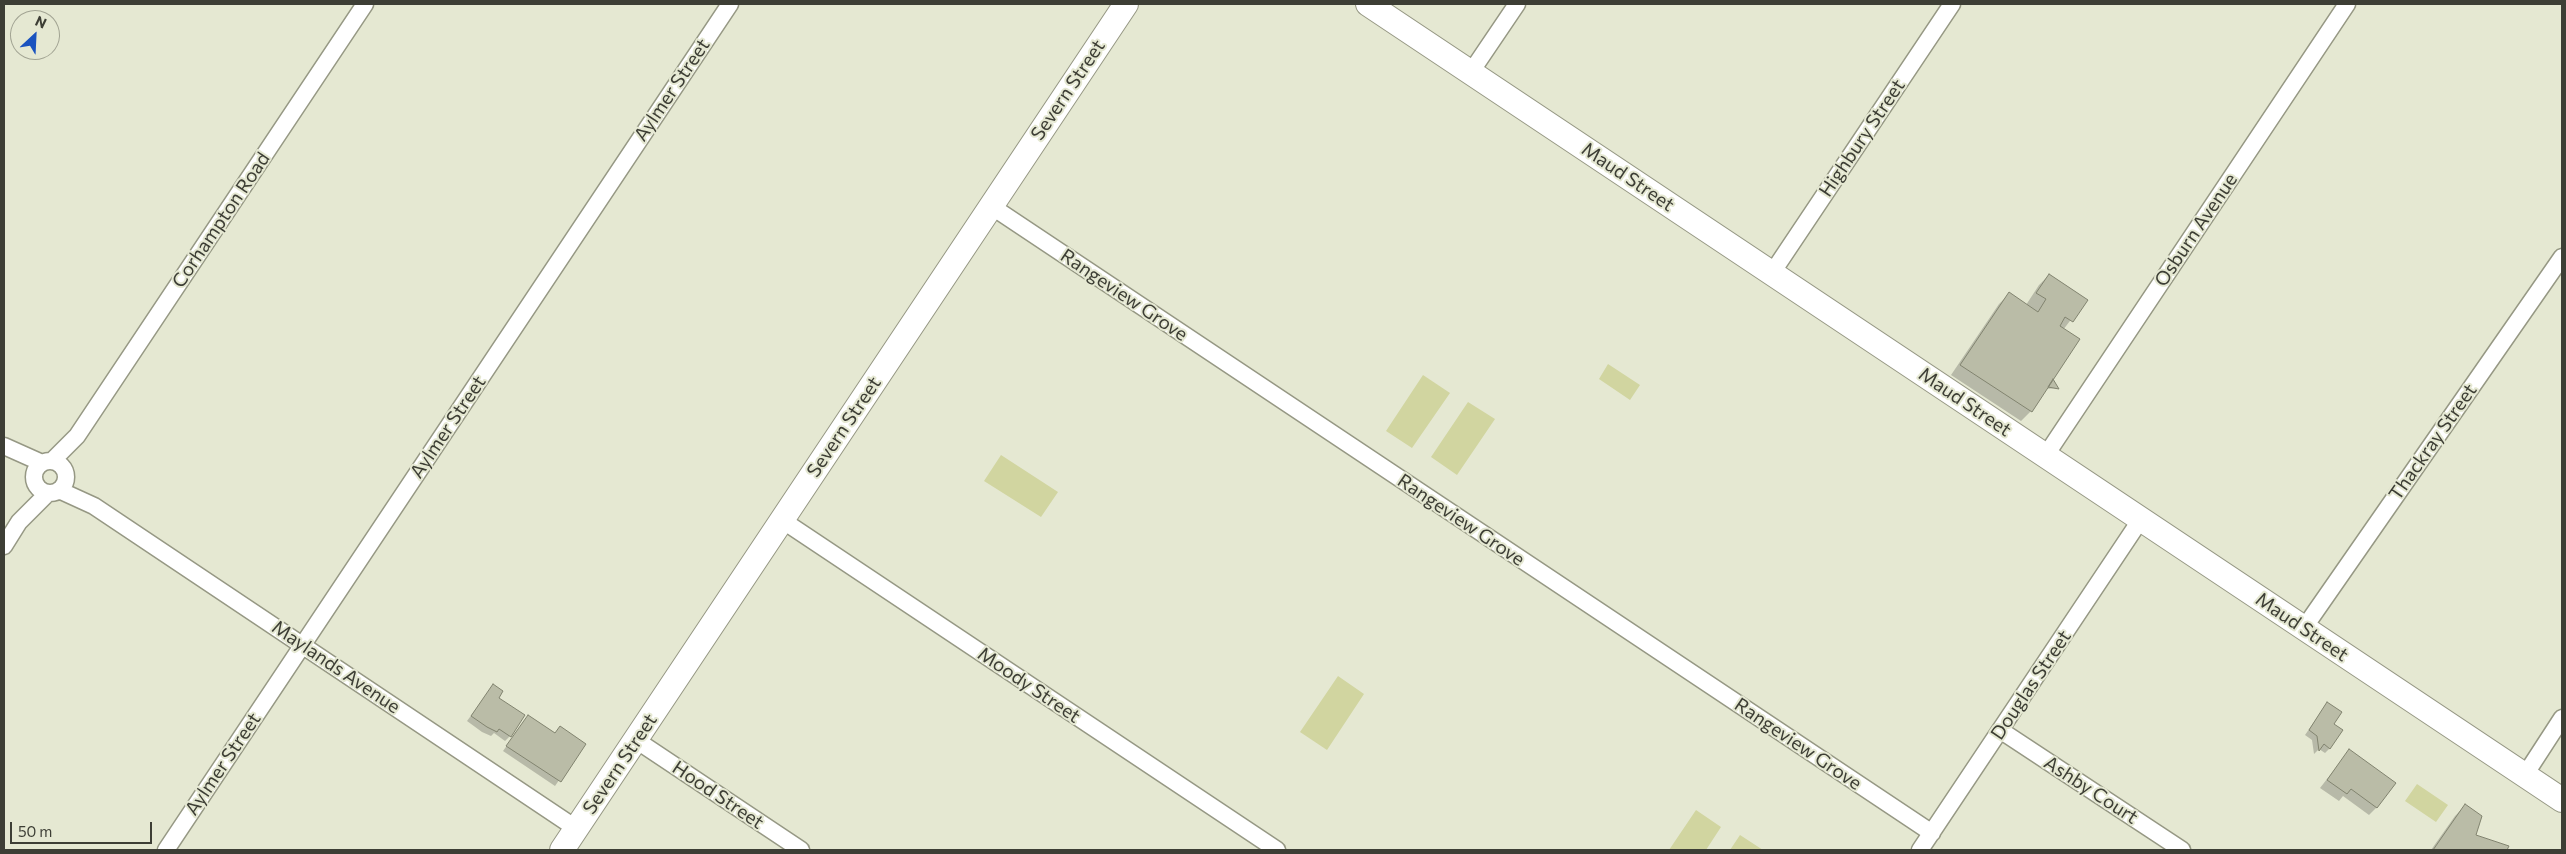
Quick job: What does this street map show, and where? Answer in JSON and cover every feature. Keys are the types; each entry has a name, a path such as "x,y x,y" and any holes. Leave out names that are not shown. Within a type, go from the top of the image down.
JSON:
{"street":[{"name":"Corhampton Road","path":"4,546 365,4"},
{"name":"Aylmer Street","path":"166,850 730,4"},
{"name":"Severn Street","path":"562,850 1126,4"},
{"name":"Maud Street","path":"1368,4 2562,800"},
{"path":"1471,72 1517,4"},
{"name":"Highbury Street","path":"1772,273 1952,4"},
{"name":"Osburn Avenue","path":"2046,455 2347,4"},
{"name":"Rangeview Grove","path":"991,206 1932,833"},
{"name":"Thackray Street","path":"2304,628 2562,257"},
{"name":"Maylands Avenue","path":"5,447 577,829"},
{"name":"Douglas Street","path":"1920,850 2141,519"},
{"name":"Moody Street","path":"782,520 1277,850"},
{"path":"2525,775 2562,718"},
{"name":"Ashby Court","path":"2000,730 2182,850"},
{"name":"Hood Street","path":"636,740 801,850"}],"green space":[{"path":"1608,364 1640,385 1630,400 1599,379"},
{"path":"1423,375 1450,393 1412,448 1386,431"},
{"path":"1468,402 1495,419 1457,475 1431,457"},
{"path":"1001,455 1058,492 1041,517 984,481"},
{"path":"1338,676 1364,694 1327,750 1300,732"},
{"path":"2417,784 2448,805 2436,822 2405,801"},
{"path":"1696,810 1721,827 1706,850 1669,850"},
{"path":"1740,835 1763,850 1730,850"}],"building":[{"path":"2049,274 2088,300 2073,322 2065,317 2060,326 2080,339 2032,412 1960,365 2009,292 2038,312 2046,299 2036,293"},
{"path":"2053,379 2059,389 2048,387"},
{"path":"493,684 503,691 499,698 525,715 511,737 499,729 497,732 487,727 471,716"},
{"path":"2327,702 2342,712 2334,724 2343,730 2330,749 2324,744 2319,751 2317,736 2309,730"},
{"path":"528,715 555,733 560,726 586,744 561,782 506,746"},
{"path":"2349,749 2396,783 2377,808 2351,789 2347,794 2327,780"},
{"path":"2465,804 2482,816 2476,835 2509,846 2507,850 2433,850"}]}
